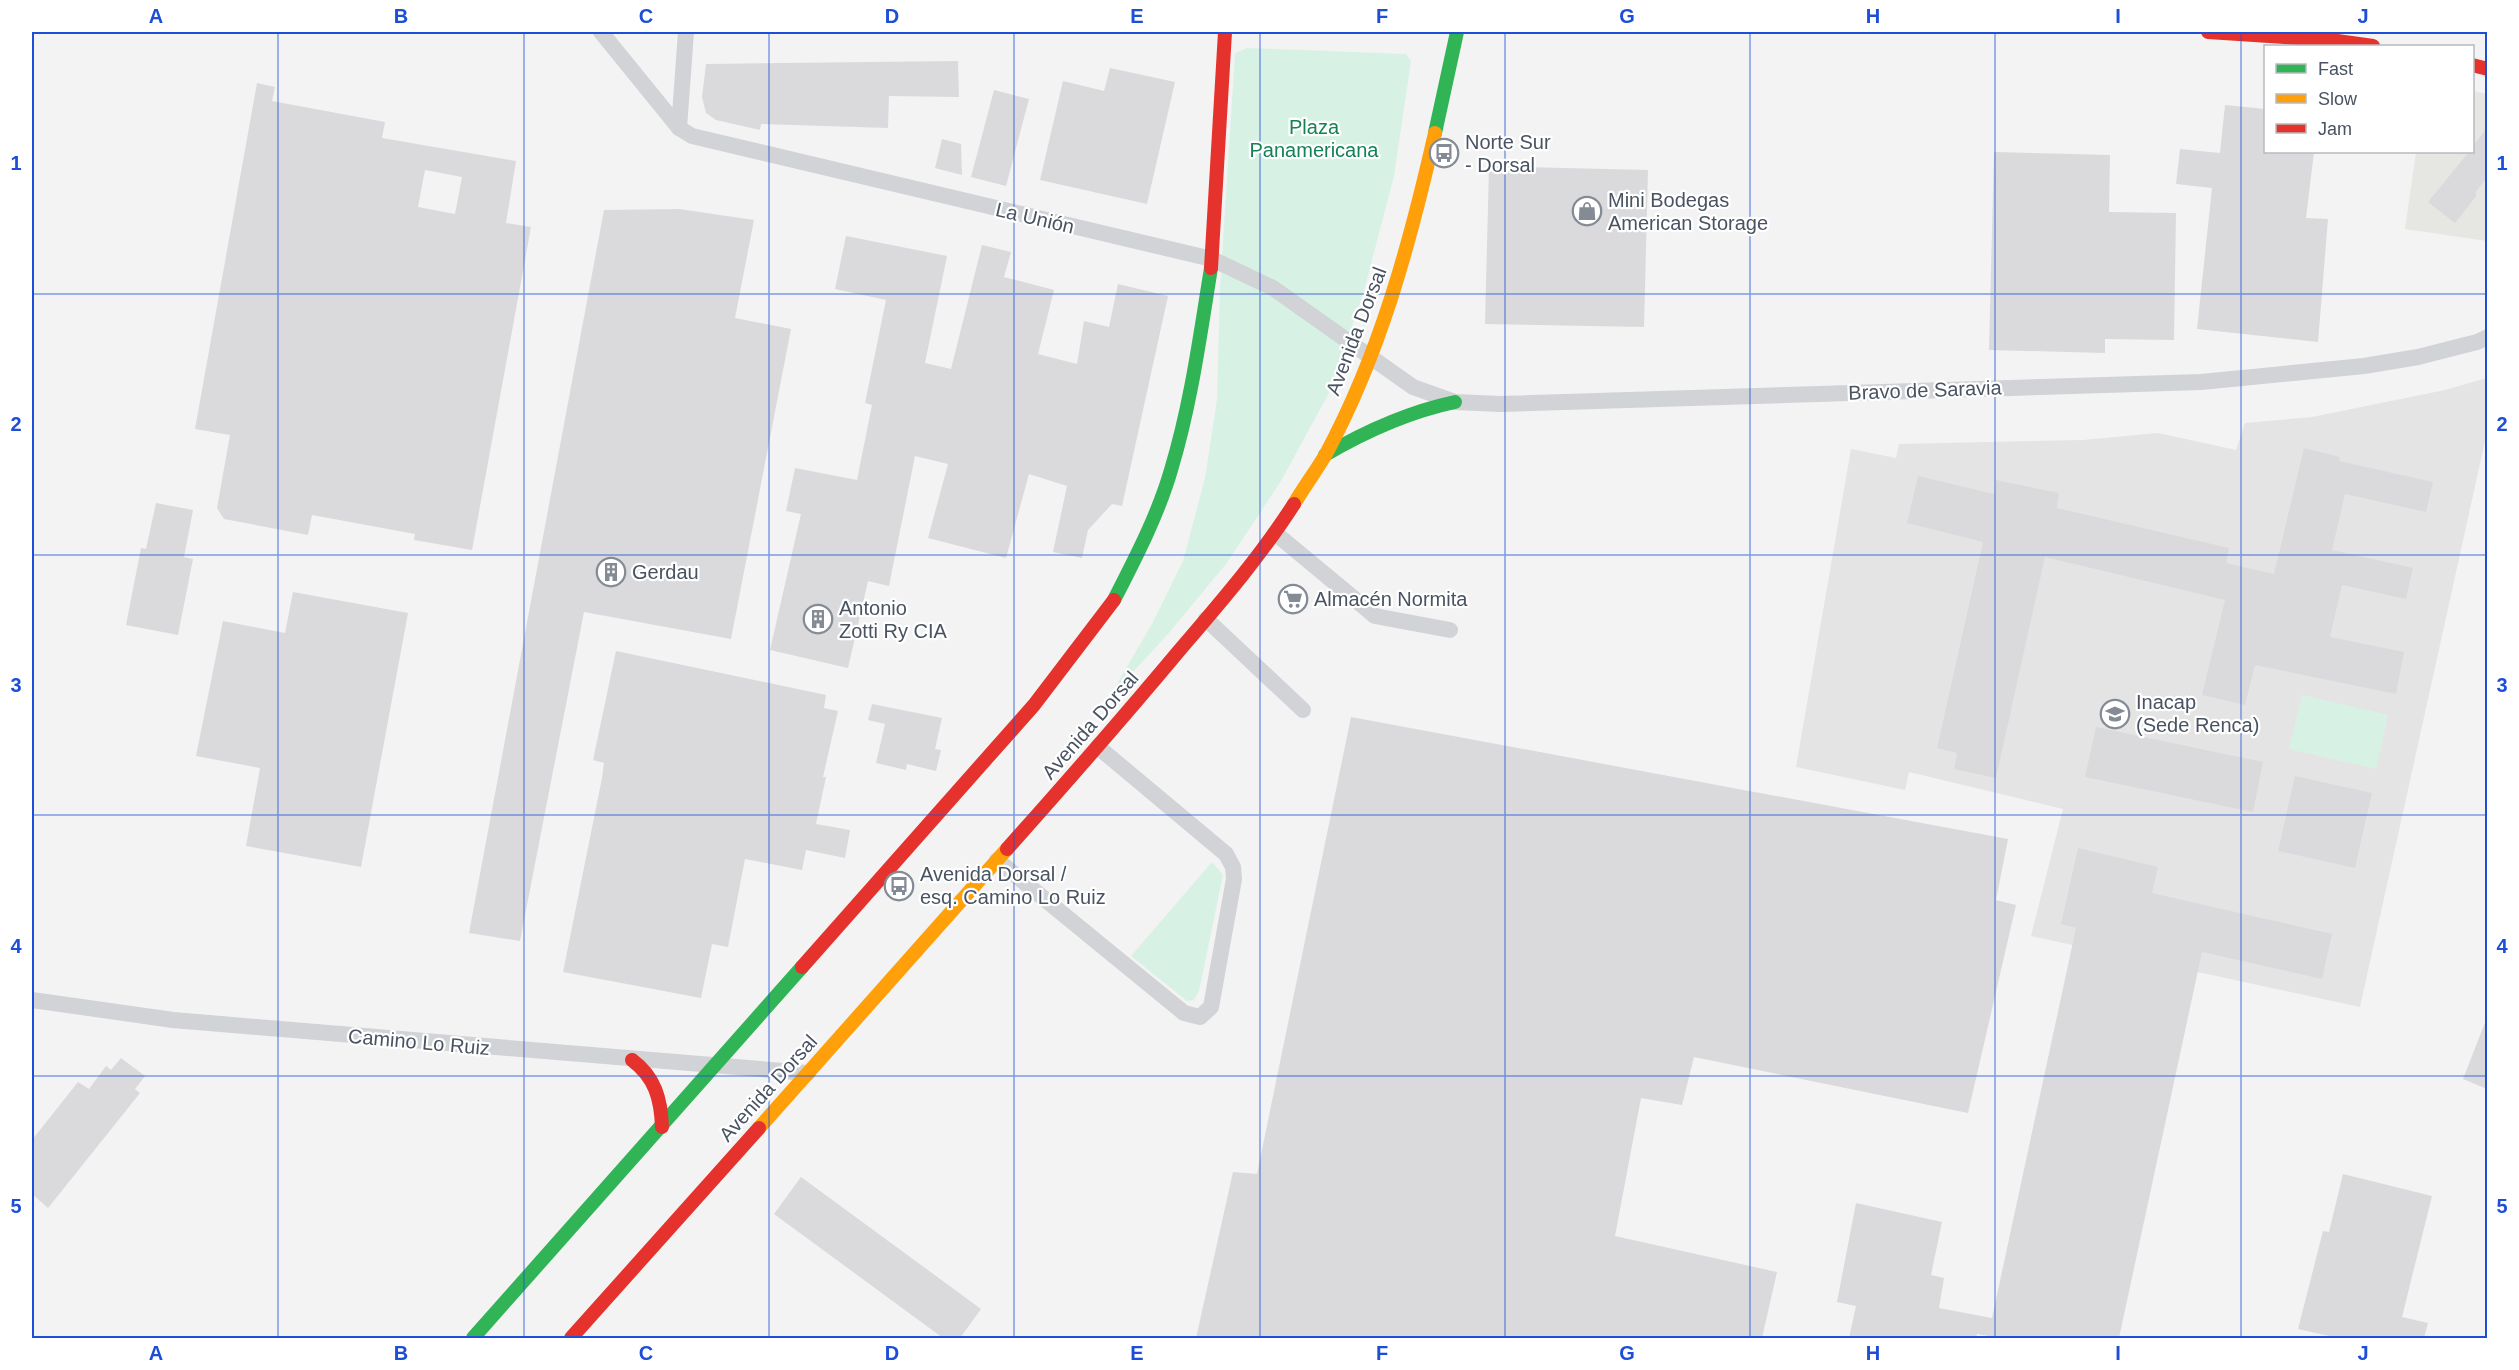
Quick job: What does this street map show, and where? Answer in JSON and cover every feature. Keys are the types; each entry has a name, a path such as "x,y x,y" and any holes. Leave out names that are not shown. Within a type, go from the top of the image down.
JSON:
{"main road":[{"path":"472,1338 662,1127 1034,705 1114,600 1147,532 1171,472 1190,394 1212,259 1225,32"},
{"name":"Avenida Dorsal","path":"571,1338 1098,747 1275,533 1325,455 1370,357 1399,278 1415,222 1457,32"},
{"path":"2208,32 2330,40 2366,45"},
{"path":"1325,455 1403,416 1455,402"},
{"path":"632,1060 640,1065 653,1081 660,1102 662,1127"}],"street":[{"name":"La Unión","path":"601,32 679,128 702,140 1212,259 1273,288 1370,357"},
{"path":"679,128 686,32"},
{"name":"Bravo de Saravia","path":"1370,357 1413,387 1455,402 1512,404 2201,382 2364,366 2418,357 2466,345 2487,337"},
{"path":"1275,533 1375,616 1450,630"},
{"path":"1206,619 1303,710"},
{"path":"997,860 1184,1013 1200,1017 1211,1007 1234,879 1233,867 1226,854 1098,747"},
{"name":"Camino Lo Ruiz","path":"32,1000 173,1020 808,1073"}],"shaded area":[{"path":"2474,91 2487,94 2487,241 2405,229 2416,153 2474,153"},
{"name":"Inacap (Sede Renca)","path":"2487,378 2487,432 2360,1007 2031,936 2063,809 1909,772 1905,790 1796,767 1851,449 1896,458 1899,444 2083,440 2158,433 2236,450 2245,423 2312,417 2445,390"}],"green space":[{"name":"Plaza Panamericana","path":"1247,48 1406,54 1411,61 1394,176 1364,291 1330,391 1281,481 1226,564 1168,634 1108,699 1152,624 1183,561 1205,478 1217,400 1220,288 1235,53"},
{"path":"2302,695 2388,715 2376,769 2289,749"},
{"path":"1212,862 1223,875 1199,991 1194,1000 1187,1001 1131,956"}],"building":[{"path":"958,61 959,97 889,96 888,128 761,124 760,130 716,120 706,113 702,97 706,64"},
{"path":"1110,68 1175,82 1147,204 1040,180 1063,81 1104,91"},
{"path":"257,83 275,87 272,101 385,122 382,138 516,161 506,223 531,227 472,550 414,540 415,534 312,515 308,535 224,519 217,508 230,435 195,429","holes":["425,170 462,177 455,214 418,207"]},
{"path":"994,90 1029,99 1006,186 971,177"},
{"path":"2225,105 2264,109 2264,153 2314,153 2306,218 2328,219 2318,342 2197,329 2212,188 2176,184 2180,149 2220,153"},
{"path":"2487,128 2487,177 2475,193 2477,195 2455,223 2428,202 2468,153 2474,153 2474,144"},
{"path":"942,139 961,144 962,175 935,168"},
{"path":"1994,152 2110,155 2109,212 2176,213 2174,340 2105,339 2105,353 1989,350"},
{"path":"1489,166 1648,170 1644,327 1485,324"},
{"name":"Gerdau","path":"679,209 754,220 735,318 791,329 731,639 584,612 520,941 469,933 604,210"},
{"path":"846,236 947,256 925,363 951,369 982,245 1011,252 1004,277 1054,290 1038,354 1077,364 1084,321 1109,327 1118,284 1168,296 1122,506 1112,504 1088,530 1082,558 1053,552 1067,486 1029,474 1006,558 928,538 948,464 915,456 889,586 868,581 848,668 770,650 801,514 786,511 795,468 857,480 872,405 865,403 886,300 835,289"},
{"path":"2304,448 2340,457 2339,461 2433,482 2426,512 2345,494 2332,550 2413,568 2406,599 2342,585 2330,637 2404,652 2396,694 2255,665 2245,705 2202,695 2225,600 2045,557 1996,778 1954,769 1957,753 1937,748 1983,542 1907,523 1918,476 1994,494 1996,480 2059,493 2057,508 2229,548 2226,563 2274,574"},
{"path":"156,503 193,510 184,557 193,559 178,635 126,625 141,548 146,549"},
{"name":"Almacén Normita","path":"1291,584 1308,603 1296,614 1278,595"},
{"path":"293,592 408,613 361,867 246,846 260,768 196,756 223,621 285,633"},
{"path":"616,651 826,695 824,708 838,711 823,777 826,777 816,824 850,830 845,858 806,850 802,870 745,859 728,947 712,944 701,998 563,972 602,778 604,763 593,760"},
{"path":"872,704 942,718 935,749 941,750 936,771 907,764 906,770 876,763 885,724 868,720"},
{"path":"1351,717 2008,839 1996,900 2016,905 1968,1113 1694,1057 1682,1105 1641,1098 1615,1236 1777,1272 1762,1338 1196,1338 1233,1172 1257,1174"},
{"path":"2096,727 2263,762 2253,812 2085,777"},
{"path":"2295,776 2372,793 2355,868 2278,851"},
{"path":"2078,848 2158,867 2152,893 2332,934 2322,979 2202,952 2119,1338 2000,1338 1977,1334 1976,1338 1849,1338 1856,1306 1837,1302 1856,1203 1942,1222 1931,1275 1944,1278 1939,1308 1992,1318 2076,928 2061,924"},
{"path":"2487,1020 2487,1089 2463,1079"},
{"path":"121,1058 145,1076 135,1089 140,1093 48,1208 32,1194 32,1140 78,1082 89,1089 106,1066 111,1070"},
{"path":"2343,1174 2432,1196 2402,1317 2428,1323 2424,1338 2338,1338 2298,1329 2323,1231 2329,1232"},
{"path":"801,1177 981,1309 960,1338 943,1338 774,1214"}],"traffic: fast":[{"path":"1435,133 1457,32"},
{"path":"1114,600 1153,520 1171,470 1190,395 1211,268"},
{"path":"1325,455 1388,423 1455,402"},
{"path":"473,1338 802,967"}],"traffic: slow":[{"path":"1294,504 1326,454 1345,416 1378,337 1404,257 1435,133"},
{"path":"759,1128 1007,849"}],"traffic: jam":[{"path":"1211,268 1225,32"},
{"path":"2208,32 2330,40 2366,45"},
{"path":"2474,66 2488,69"},
{"path":"1007,849 1115,727 1224,598 1294,504"},
{"path":"802,967 1034,705 1114,600"},
{"path":"632,1060 646,1074 655,1089 662,1127"},
{"path":"571,1338 759,1128"}],"place":[{"name":"Norte Sur - Dorsal","path":"1444,153"},
{"name":"Mini Bodegas American Storage","path":"1587,211"},
{"name":"Gerdau","path":"611,572"},
{"name":"Almacén Normita","path":"1293,599"},
{"name":"Antonio Zotti Ry CIA","path":"818,619"},
{"name":"Inacap (Sede Renca)","path":"2115,714"},
{"name":"Avenida Dorsal / esq. Camino Lo Ruiz","path":"899,886"}]}
